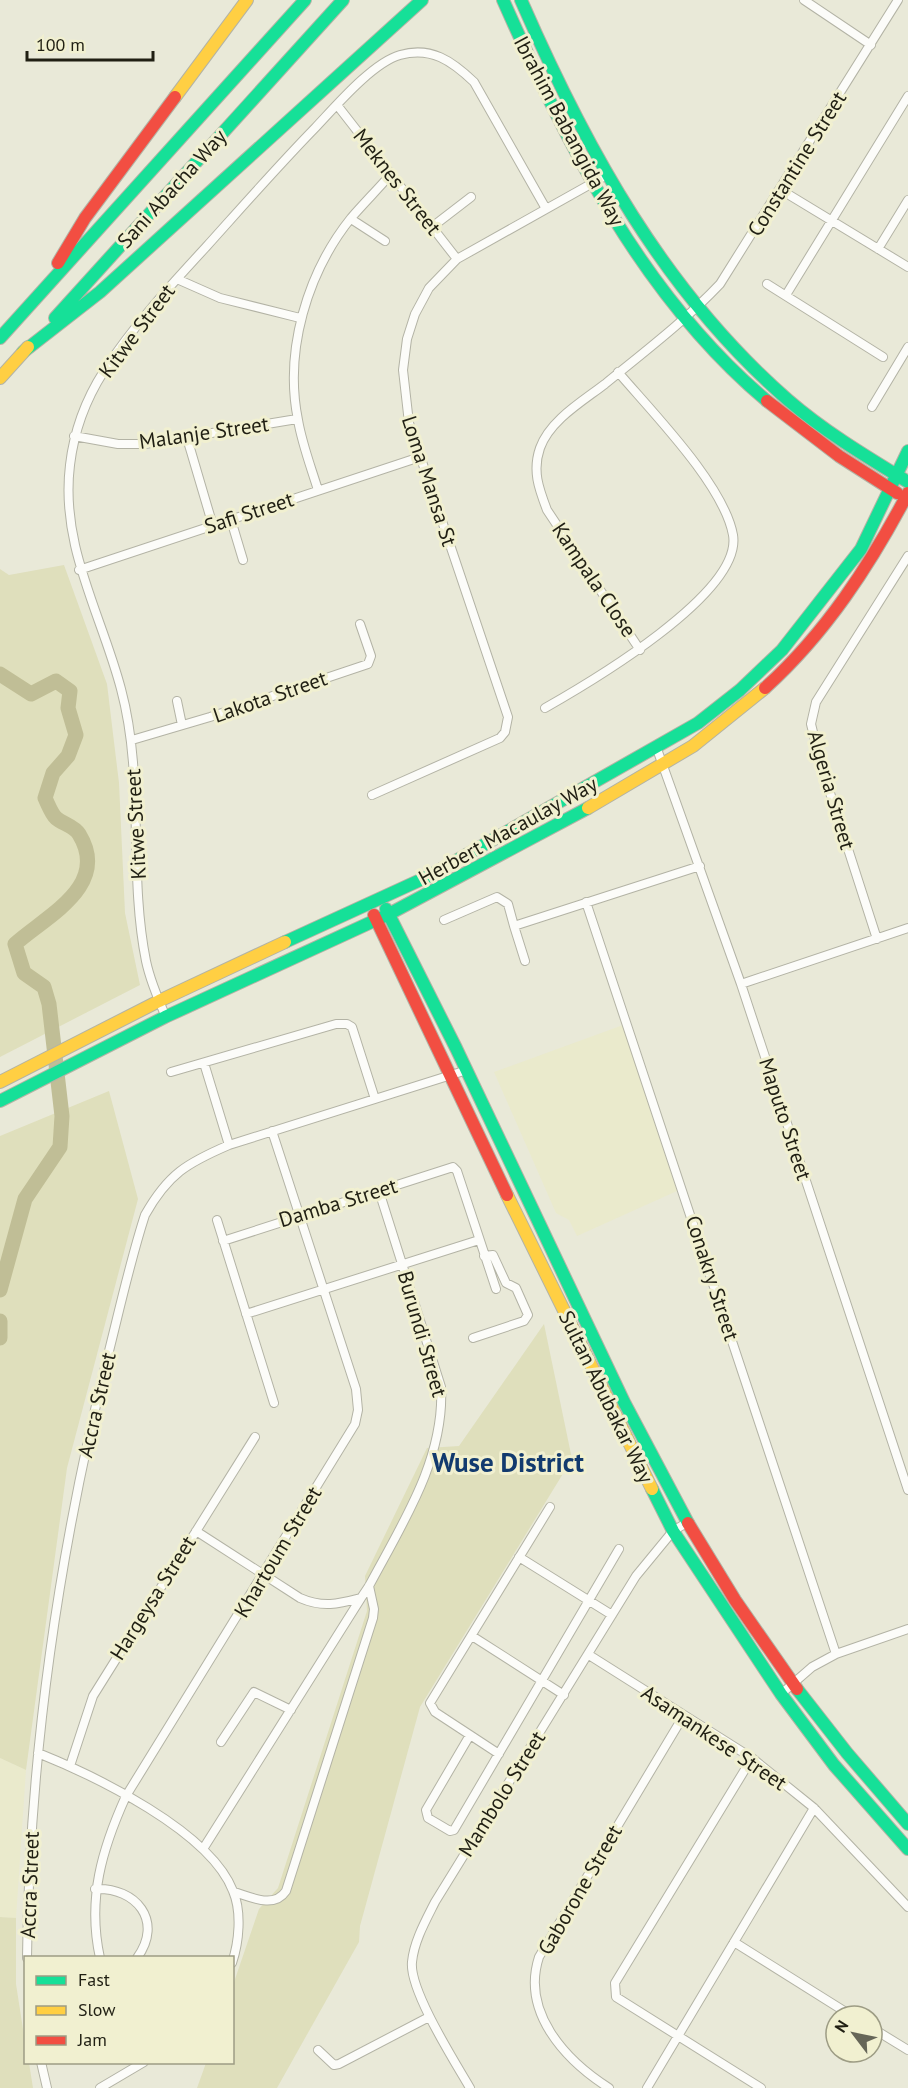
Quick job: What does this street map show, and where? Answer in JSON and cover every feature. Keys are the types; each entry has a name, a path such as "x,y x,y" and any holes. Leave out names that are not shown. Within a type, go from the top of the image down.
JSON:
{"main road":[{"path":"39,295 85,218 247,0"},
{"name":"Sani Abacha Way","path":"0,338 305,0"},
{"name":"Sani Abacha Way","path":"0,378 343,0"},
{"path":"23,352 100,292 422,0"},
{"name":"Ibrahim Babangida Way","path":"503,0 592,183 627,242 685,319 717,353 781,413 891,490 907,495"},
{"name":"Ibrahim Babangida Way","path":"521,0 558,85 605,176 644,237 696,308 726,342 789,402 903,479"},
{"name":"Herbert Macaulay Way","path":"2,1081 159,1001 382,900 657,749 706,716 740,690 782,650 833,588 861,549 891,490 903,479 908,451"},
{"name":"Herbert Macaulay Way","path":"5,1098 166,1017 389,914 664,764 750,702 793,662 847,597 875,554 907,495"},
{"name":"Sultan Abubakar Way","path":"382,900 467,1070 619,1391 687,1522 794,1683 847,1753 908,1824"},
{"name":"Sultan Abubakar Way","path":"369,906 452,1075 592,1372 673,1531 781,1694 834,1765 908,1849"}],"street":[{"path":"804,0 871,45"},
{"name":"Constantine Street","path":"618,372 685,319 727,274 898,0"},
{"name":"Kitwe Street","path":"166,1017 146,961 140,905 132,740 121,689 79,570 67,495 74,436 87,402 102,373 122,345 177,279 337,105 376,69 397,56 420,52 441,56 458,66 474,82 545,207"},
{"path":"786,295 908,96"},
{"name":"Meknes Street","path":"337,105 458,259"},
{"path":"318,490 297,419 295,371 300,318 320,270 351,219 391,174"},
{"name":"Loma Mansa St","path":"372,795 500,738 507,725 508,717 420,457 404,400 403,370 407,339 415,314 429,288 458,259 545,207 605,176"},
{"path":"781,190 908,267"},
{"path":"432,227 471,196"},
{"path":"879,249 908,200"},
{"path":"351,219 385,241"},
{"path":"177,279 220,298 300,318"},
{"path":"767,284 883,357"},
{"path":"872,406 908,347"},
{"name":"Kampala Close","path":"618,372 714,488 733,534 734,542 726,566 708,588 640,650 548,510 539,490 535,468 541,446 555,425 618,372"},
{"name":"Malanje Street","path":"74,436 118,444 145,444 297,419"},
{"path":"187,438 213,526"},
{"name":"Safi Street","path":"79,570 420,457"},
{"path":"231,520 243,560"},
{"name":"Algeria Street","path":"877,939 821,765 811,724 816,702 908,556"},
{"name":"Lakota Street","path":"132,740 368,664 370,656 360,624"},
{"path":"545,708 640,650"},
{"path":"177,701 183,725"},
{"name":"Maputo Street","path":"657,749 741,984 908,1490"},
{"path":"514,926 700,866"},
{"path":"444,920 497,897 508,904 525,961"},
{"name":"Conakry Street","path":"586,902 836,1654"},
{"path":"741,984 908,928"},
{"path":"171,1072 336,1024 347,1023 352,1027 375,1099"},
{"path":"204,1063 229,1145"},
{"name":"Accra Street","path":"27,1956 31,1835 38,1754 57,1611 84,1455 145,1215 158,1193 174,1173 193,1161 229,1145 467,1070"},
{"name":"Khartoum Street","path":"100,1956 93,1919 95,1889 110,1832 126,1796 355,1424 358,1410 356,1389 272,1131"},
{"name":"Damba Street","path":"223,1240 453,1167 457,1171 479,1240"},
{"name":"Burundi Street","path":"203,1849 369,1586 428,1469 438,1438 442,1411 441,1387 379,1191"},
{"path":"217,1220 274,1403"},
{"path":"246,1314 479,1240 495,1289"},
{"path":"473,1338 524,1321 528,1315 516,1288 506,1283 492,1255 484,1256"},
{"name":"Hargeysa Street","path":"70,1766 93,1696 255,1437"},
{"path":"499,1754 435,1712 430,1703 550,1507"},
{"name":"Mambolo Street","path":"470,2088 429,2017 412,1964 423,1927 435,1902 653,1552 673,1531 687,1522"},
{"path":"196,1531 316,1605 333,1605 361,1598"},
{"path":"470,1735 426,1810 428,1818 447,1830 454,1830 590,1602 619,1549"},
{"path":"519,1557 612,1615"},
{"path":"234,1892 270,1901 282,1897 286,1891 374,1618 369,1586"},
{"path":"781,1694 812,1667 836,1654 908,1629"},
{"path":"472,1636 564,1695"},
{"name":"Asamankese Street","path":"589,1654 752,1758 814,1808 908,1907"},
{"path":"221,1742 254,1692 291,1710"},
{"name":"Gaborone Street","path":"609,2088 570,2060 554,2037 534,1993 534,1974 539,1957 684,1715"},
{"path":"38,1754 70,1766 126,1796 176,1828 203,1849 220,1868 234,1892 238,1919 237,1949 234,1957"},
{"path":"752,1758 615,1983 616,1997 761,2088"},
{"path":"647,2088 814,1808"},
{"path":"95,1889 110,1888 124,1893 139,1904 146,1917 149,1933 138,1956"},
{"path":"734,1942 833,2004"},
{"path":"318,2050 334,2065 339,2064 429,2017"},
{"path":"884,2035 908,2050"},
{"path":"41,2064 47,2088"},
{"path":"100,2088 141,2064"}],"shaded area":[{"path":"64,565 107,684 119,783 125,913 140,985 0,1057 0,569 9,575"},
{"path":"623,1025 677,1191 577,1236 569,1220 556,1213 494,1072"},
{"path":"109,1091 138,1199 67,1468 26,1770 0,1758 0,1136"},
{"path":"544,1324 572,1459 420,1707 360,1926 359,1942 277,2088 197,2088 206,2064 234,2064 234,1982 259,1909 278,1888 367,1611 365,1576 427,1448 459,1446"},
{"path":"0,1758 26,1770 16,1918 0,1917"},
{"path":"0,1917 16,1918 16,1984 24,2036 24,2064 29,2064 33,2088 0,2088"}],"waterway":[{"path":"0,674 31,694 56,681 70,691 68,708 76,735 68,756 53,773 45,798 56,818 79,834 87,853 87,869 81,884 71,898 15,944 24,973 44,987 49,1004 62,1116 60,1147 25,1199 0,1290"},
{"path":"0,1321 0,1338"}],"traffic: fast":[{"path":"0,338 305,0"},
{"path":"55,318 343,0"},
{"path":"23,352 100,292 422,0"},
{"path":"503,0 554,109 612,216 682,315 722,360 767,401"},
{"path":"521,0 546,56 601,164 666,265 703,313 744,358 802,412 846,444 908,482"},
{"path":"285,942 429,876 698,723 740,690 782,650 861,549 908,451"},
{"path":"0,1101 165,1017 389,914 588,808"},
{"path":"386,909 456,1048 624,1402 688,1523"},
{"path":"652,1489 673,1531 781,1694 834,1765 908,1849"},
{"path":"797,1689 847,1753 908,1824"}],"traffic: slow":[{"path":"175,97 247,0"},
{"path":"0,378 28,347"},
{"path":"588,808 693,746 765,688"},
{"path":"0,1082 159,1001 285,942"},
{"path":"507,1195 652,1489"}],"traffic: jam":[{"path":"58,263 85,218 175,97"},
{"path":"767,401 839,456 897,493"},
{"path":"765,688 808,644 845,597 878,546 908,493"},
{"path":"374,915 507,1195"},
{"path":"688,1523 735,1600 797,1689"}],"district":[{"name":"Wuse District","path":"508,1463"}]}
